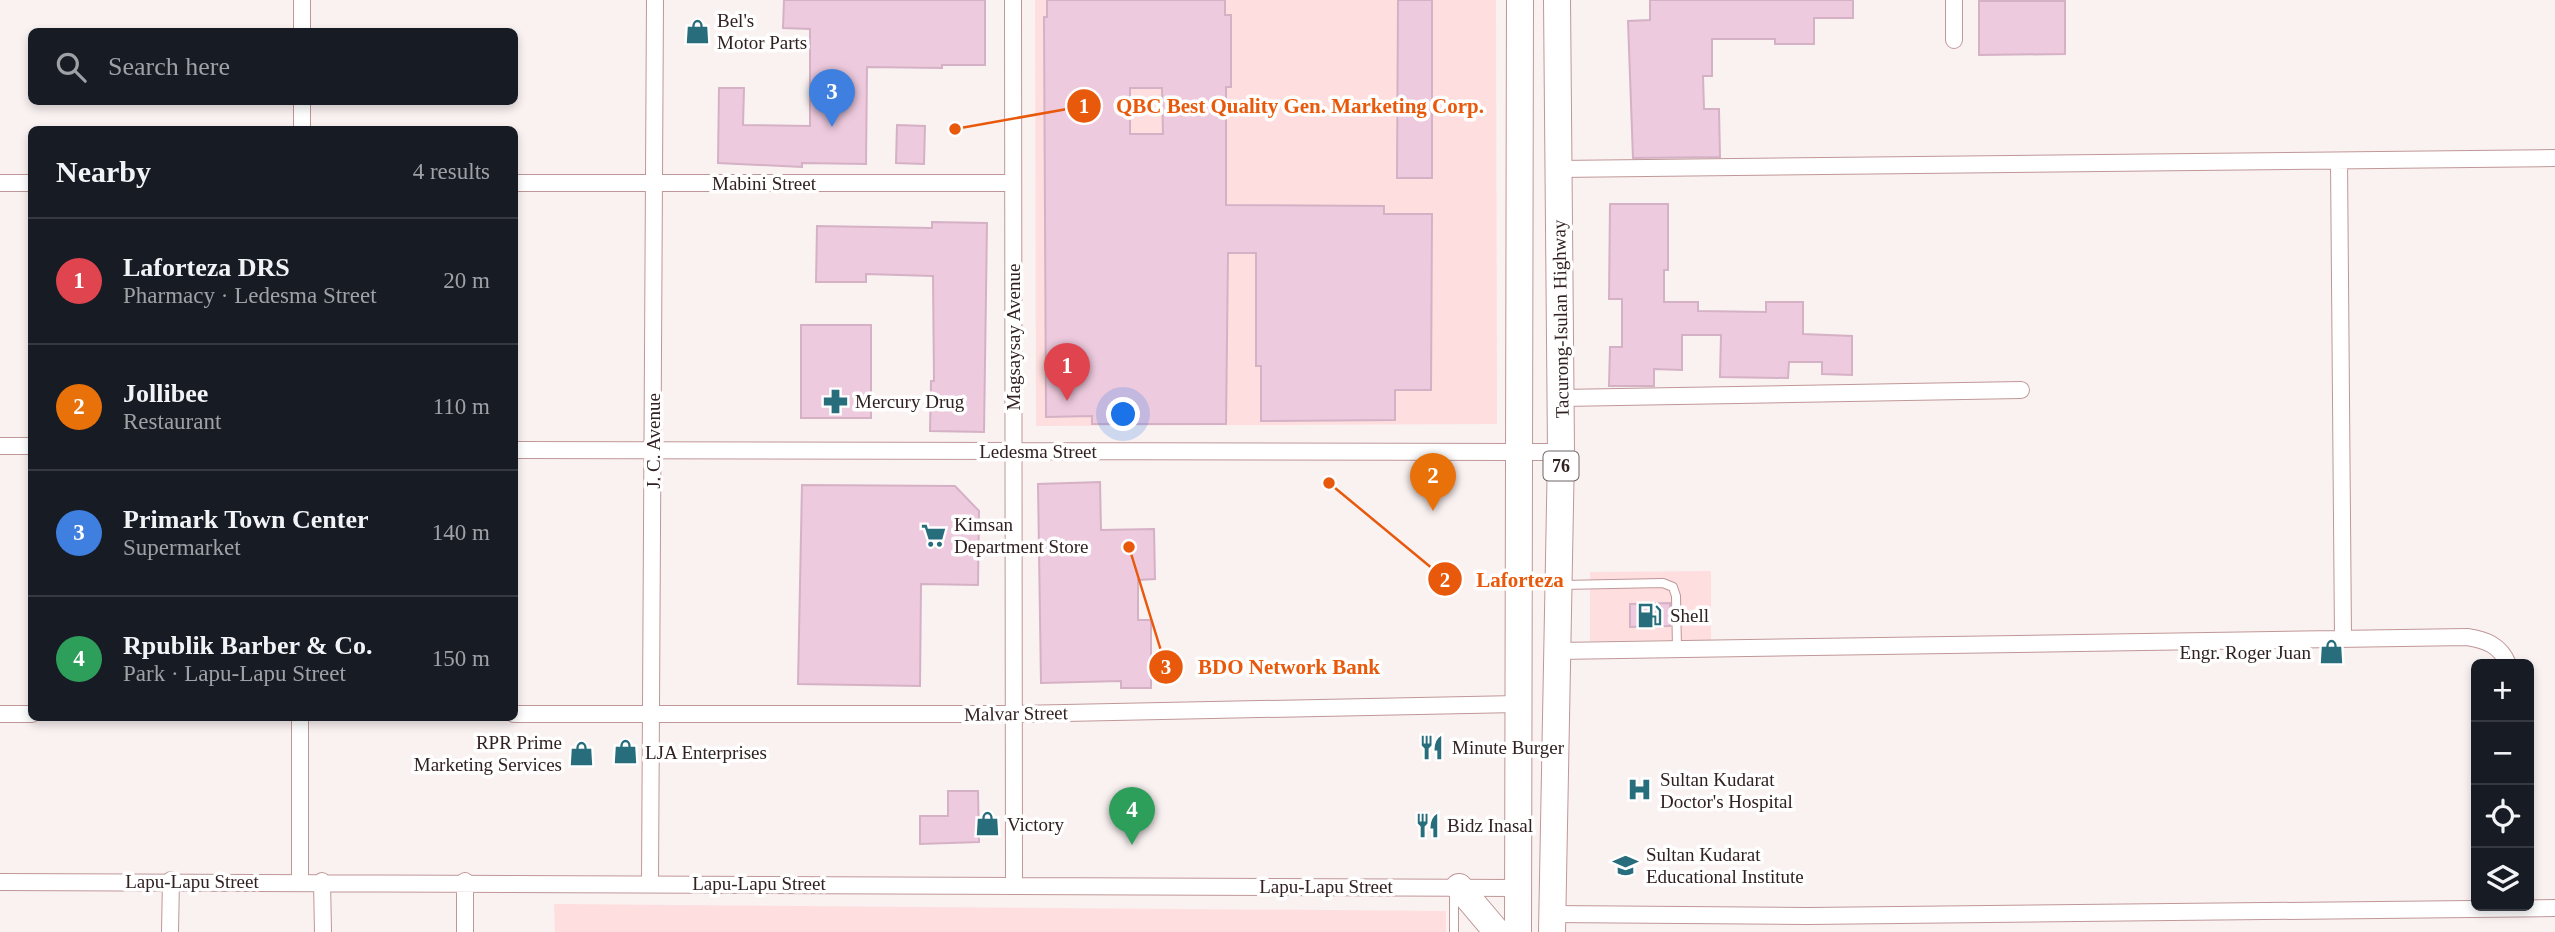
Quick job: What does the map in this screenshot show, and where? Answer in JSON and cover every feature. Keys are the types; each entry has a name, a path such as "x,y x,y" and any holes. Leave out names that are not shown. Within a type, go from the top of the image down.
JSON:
{"highway":[{"name":"Tacurong-Isulan Highway","path":"1518,932 1521,0"},
{"name":"Tacurong-Isulan Highway","path":"1552,923 1561,452 1557,0"},
{"path":"1457,887 1497,932"}],"street":[{"path":"302,0 302,28"},
{"name":"J. C. Avenue","path":"650,882 655,0"},
{"name":"Magsaysay Avenue","path":"1013,0 1014,885"},
{"path":"1954,0 1954,40"},
{"path":"302,105 302,126"},
{"path":"1558,169 2555,158"},
{"path":"2339,161 2343,637"},
{"path":"0,183 28,183"},
{"name":"Mabini Street","path":"518,183 1013,183"},
{"path":"1561,398 2021,390"},
{"path":"0,446 28,446"},
{"name":"Ledesma Street","path":"518,450 1561,452"},
{"path":"1557,651 2467,637 2486,640 2501,651 2505,659"},
{"name":"Malvar Street","path":"518,713 1013,714 1518,704"},
{"path":"0,714 28,714"},
{"path":"300,721 300,881"},
{"path":"170,932 171,880"},
{"path":"322,881 323,932"},
{"path":"465,881 465,932"},
{"name":"Lapu-Lapu Street","path":"0,882 465,881 1517,888"},
{"path":"1552,923 1808,924 2471,907"},
{"path":"2534,907 2555,908"}],"lane":[{"path":"1559,585 1663,583 1672,587 1676,596 1677,649"},
{"path":"1454,932 1457,887"}],"shaded area":[{"path":"1035,0 1496,0 1497,424 1036,426"},
{"path":"1711,571 1711,640 1590,641 1590,572"},
{"path":"554,904 1446,911 1446,932 555,932"}],"building":[{"path":"784,0 985,0 985,65 942,65 942,68 867,67 866,164 802,163 802,167 718,163 719,88 744,88 743,125 810,126 810,29 783,28"},
{"path":"1047,0 1225,0 1225,15 1231,15 1231,87 1226,87 1226,205 1384,206 1384,214 1432,214 1431,390 1395,390 1395,420 1261,421 1261,366 1256,366 1256,253 1228,253 1226,424 1092,424 1092,416 1046,417 1044,17 1047,17","holes":["1130,88 1162,88 1163,134 1130,134"]},
{"path":"1398,0 1432,0 1432,178 1397,178"},
{"path":"1650,0 1853,0 1853,18 1814,18 1814,44 1775,44 1775,39 1712,39 1712,76 1703,76 1704,109 1719,109 1720,157 1633,158 1628,21 1650,20"},
{"path":"1979,1 2065,1 2065,54 1979,55"},
{"path":"897,125 925,126 924,164 896,163"},
{"path":"1610,204 1668,204 1668,270 1664,270 1664,302 1698,302 1698,311 1766,312 1766,302 1803,302 1803,334 1852,336 1852,375 1822,374 1822,362 1789,362 1788,378 1720,377 1721,335 1682,335 1682,370 1654,369 1654,386 1609,386 1610,347 1622,347 1622,299 1609,299"},
{"path":"932,222 987,223 984,432 930,431 931,381 934,381 933,276 866,274 866,282 816,282 817,226 932,228"},
{"path":"801,325 871,325 871,418 801,418"},
{"path":"1100,482 1101,530 1154,529 1155,579 1138,580 1138,620 1151,620 1151,688 1121,688 1121,681 1041,683 1038,484"},
{"path":"802,485 955,486 979,511 978,585 921,584 920,686 798,684"},
{"name":"Shell","path":"1670,603 1670,626 1630,627 1630,604"},
{"path":"948,791 978,791 979,842 920,844 920,816 948,816"}],"place":[{"name":"Bel's Motor Parts","path":"697,31"},
{"name":"Primark Town Center","path":"832,127"},
{"name":"QBC Best Quality Gen. Marketing Corp.","path":"955,129"},
{"name":"Mercury Drug","path":"835,401"},
{"name":"Laforteza DRS","path":"1067,401"},
{"name":"Laforteza","path":"1329,483"},
{"name":"Jollibee","path":"1433,511"},
{"name":"Kimsan Department Store","path":"934,535"},
{"name":"BDO Network Bank","path":"1129,547"},
{"name":"Shell","path":"1650,615"},
{"name":"Engr. Roger Juan","path":"2331,652"},
{"name":"Minute Burger","path":"1432,747"},
{"name":"LJA Enterprises","path":"625,752"},
{"name":"RPR Prime Marketing Services","path":"582,753"},
{"name":"Sultan Kudarat Doctor's Hospital","path":"1640,790"},
{"name":"Victory","path":"987,824"},
{"name":"Bidz Inasal","path":"1427,825"},
{"name":"Rpublik Barber & Co.","path":"1132,845"},
{"name":"Sultan Kudarat Educational Institute","path":"1626,865"}]}
